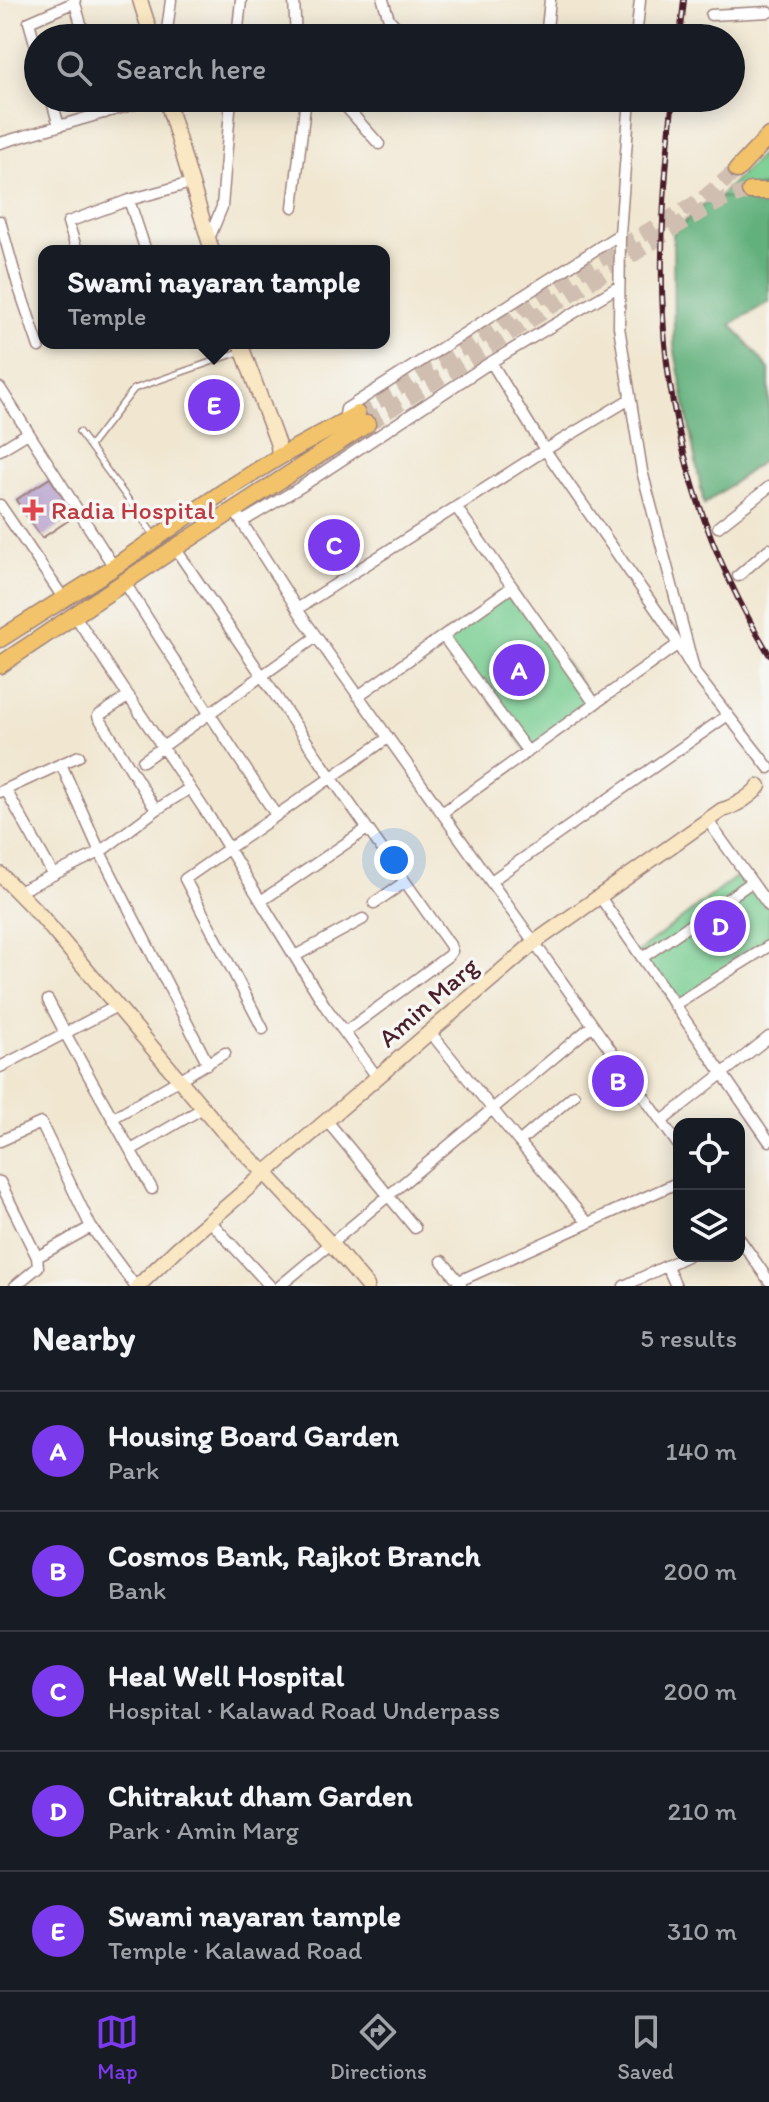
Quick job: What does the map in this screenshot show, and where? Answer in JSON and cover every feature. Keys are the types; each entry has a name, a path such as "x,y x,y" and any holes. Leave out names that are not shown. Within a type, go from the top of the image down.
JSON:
{"main road":[{"path":"737,170 769,136"},
{"path":"750,191 769,191"},
{"path":"0,639 279,457 356,420"},
{"path":"0,665 175,548 238,516 356,420"}],"street":[{"path":"140,0 148,24"},
{"path":"168,24 171,0"},
{"path":"238,24 241,0"},
{"path":"294,0 295,24"},
{"path":"383,0 394,24"},
{"path":"547,24 550,0"},
{"path":"637,24 640,0"},
{"path":"30,24 74,1 81,24"},
{"path":"711,15 769,12"},
{"path":"55,112 59,126"},
{"path":"0,143 108,112"},
{"path":"170,112 210,245"},
{"path":"212,245 222,207 230,112"},
{"path":"293,207 304,112"},
{"path":"350,112 379,144"},
{"path":"629,112 620,234 619,327 642,471 695,673"},
{"path":"75,245 68,222 129,200 191,183"},
{"path":"129,200 144,245"},
{"path":"0,221 38,344"},
{"path":"356,420 346,409 620,234"},
{"path":"618,287 491,362 299,488 238,516 316,637 673,1137"},
{"path":"243,349 278,445 279,457"},
{"path":"491,362 545,450 664,621 695,673 769,768"},
{"path":"0,388 114,567"},
{"path":"297,609 630,399"},
{"path":"0,450 28,433"},
{"path":"718,527 769,487"},
{"path":"0,505 64,599"},
{"path":"456,507 595,704"},
{"path":"175,548 450,945 452,951 448,956 345,1032"},
{"path":"738,576 769,549"},
{"path":"125,583 276,815"},
{"path":"358,696 512,587"},
{"path":"75,616 190,788 325,1006 377,1077"},
{"path":"443,636 528,752"},
{"path":"143,761 316,637"},
{"path":"442,813 677,645"},
{"path":"129,696 98,716 156,810"},
{"path":"491,881 728,715"},
{"path":"263,1029 185,879 388,738"},
{"path":"53,874 3,791 79,756"},
{"path":"61,764 100,852 208,1064"},
{"name":"Amin Marg","path":"137,1286 535,942 708,821 722,810 724,804 752,786 764,785"},
{"path":"18,892 100,852 190,788"},
{"path":"708,821 769,906"},
{"path":"261,901 367,829"},
{"path":"0,874 41,916 221,1129 332,1244 366,1286"},
{"path":"374,903 405,882"},
{"path":"642,958 752,882"},
{"path":"600,897 769,1141"},
{"path":"295,956 363,919"},
{"path":"674,1005 769,946"},
{"path":"48,1000 152,1189"},
{"path":"0,1067 117,1006"},
{"path":"280,1286 593,1025"},
{"path":"430,1032 588,1223"},
{"path":"662,1121 769,1037"},
{"path":"113,1118 225,1053"},
{"path":"519,1142 574,1095"},
{"path":"131,1150 203,1108"},
{"path":"327,1121 415,1228"},
{"path":"0,1141 41,1123 91,1227 137,1286"},
{"path":"0,1182 37,1257 38,1267 15,1286"},
{"path":"442,1261 460,1284 673,1185"},
{"path":"210,1221 270,1286"},
{"path":"37,1257 91,1227"},
{"path":"745,1247 769,1281"},
{"path":"624,1286 675,1262"},
{"path":"667,1266 676,1286"}],"lane":[{"path":"90,446 134,389 237,349"},
{"path":"79,432 156,537"}],"green space":[{"path":"768,148 769,188 749,189 717,199"},
{"path":"769,185 769,302 731,324 769,369 769,456 704,505 674,346 673,232 710,199"},
{"path":"512,587 595,704 528,752 443,636"},
{"path":"744,871 769,906 769,946 674,1005 638,952"}],"building":[{"path":"50,478 75,516 42,538 16,500"},
{"path":"334,529 349,552 337,560 334,555 330,557 322,545 326,543 322,536"}],"tunnel":[{"path":"357,414 585,268 703,199 737,170"},
{"path":"367,424 690,218 723,200 750,191"}],"railway":[{"path":"681,24 684,0"},
{"path":"672,112 662,262 663,316 673,405 695,492 710,534 727,575 769,654"}],"place":[{"name":"Swami nayaran tample","path":"214,405"},
{"name":"Radia Hospital","path":"33,510"},
{"name":"Heal Well Hospital","path":"334,545"},
{"name":"Housing Board Garden","path":"519,670"},
{"name":"Chitrakut dham Garden","path":"720,926"},
{"name":"Cosmos Bank, Rajkot Branch","path":"618,1081"}]}
